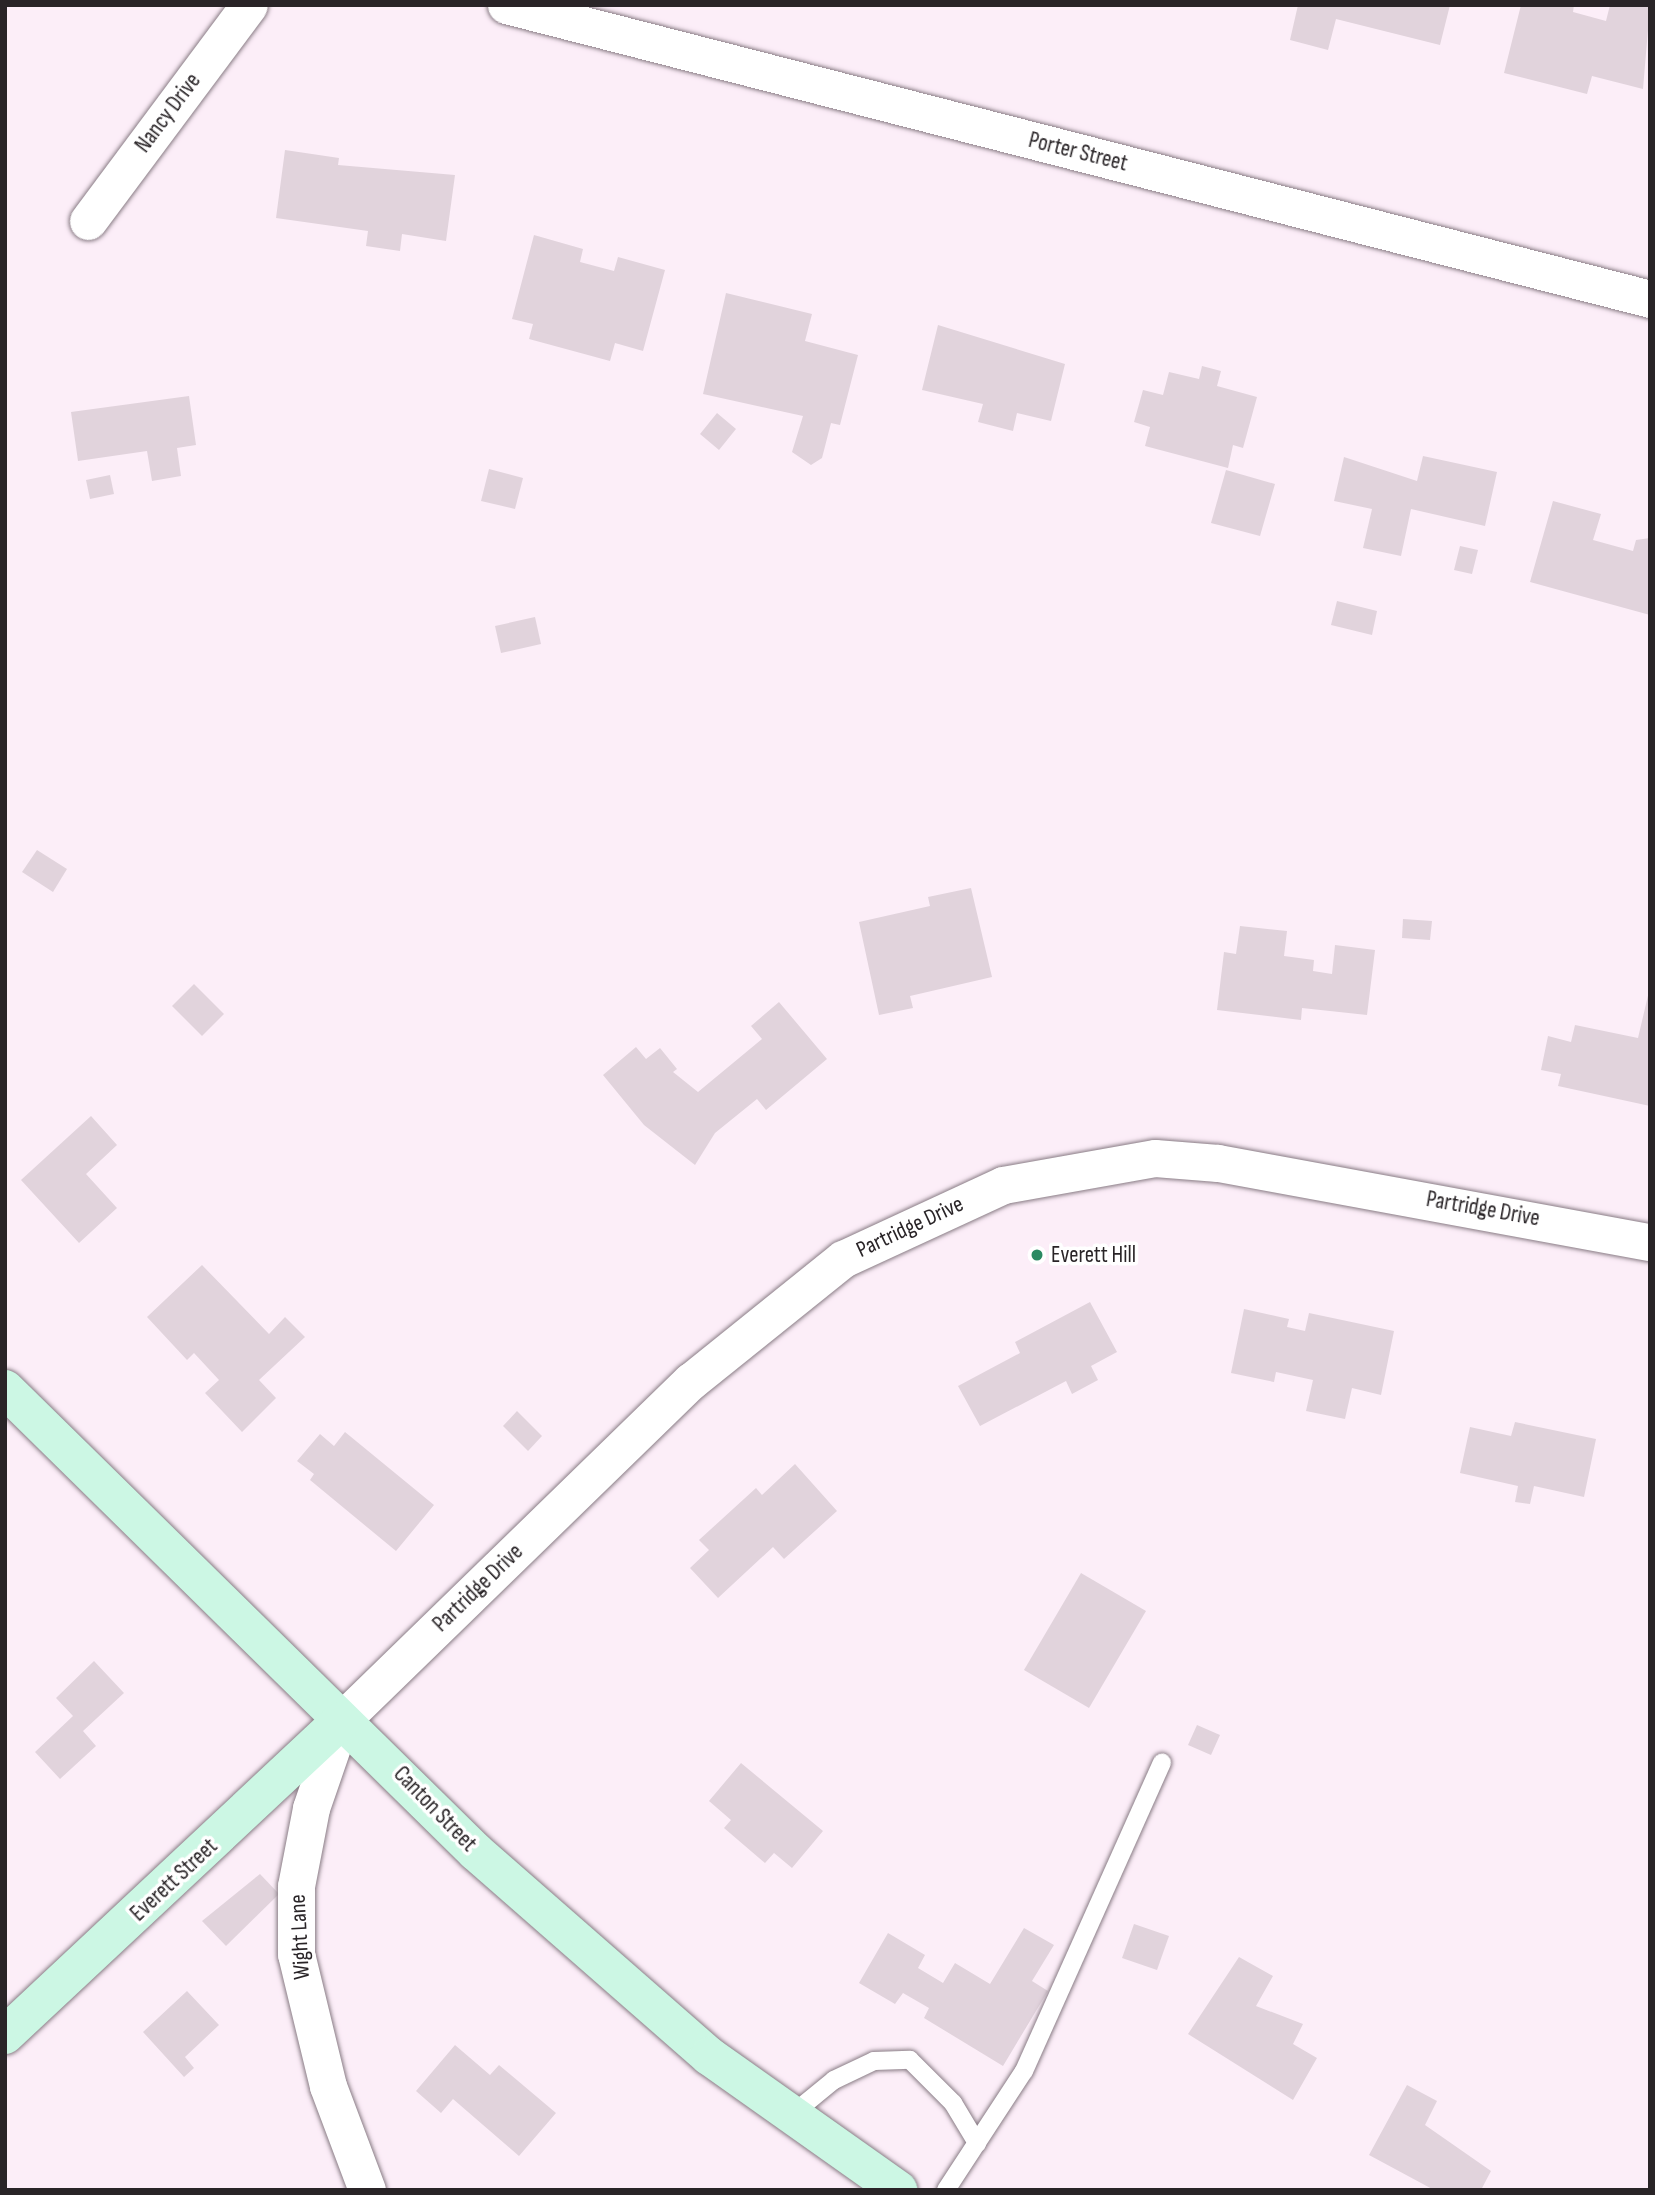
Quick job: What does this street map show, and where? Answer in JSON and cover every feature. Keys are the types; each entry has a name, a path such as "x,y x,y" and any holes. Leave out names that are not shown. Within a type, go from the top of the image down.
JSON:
{"main road":[{"name":"Canton Street","path":"5,1389 341,1721 402,1773 476,1852 788,2118 898,2190"},
{"name":"Everett Street","path":"5,2035 341,1721"}],"street":[{"name":"Nancy Drive","path":"88,221 249,5"},
{"name":"Porter Street","path":"506,5 1650,299"},
{"name":"Partridge Drive","path":"341,1721 691,1381 810,1285 901,1228 1003,1185 1155,1158 1218,1163 1650,1242"},
{"name":"Wight Lane","path":"341,1721 311,1808 296,1886 296,1954 328,2086 367,2190"}],"lane":[{"path":"947,2190 1024,2071 1162,1763"},
{"path":"788,2118 834,2080 864,2066 910,2060 953,2103 977,2143"}],"building":[{"path":"1298,5 1450,5 1440,45 1336,19 1328,50 1290,40"},
{"path":"1521,5 1574,5 1573,12 1606,21 1610,5 1650,6 1643,89 1592,76 1587,94 1504,73"},
{"path":"285,150 339,158 338,165 455,175 446,241 402,234 400,251 366,246 368,231 276,218"},
{"path":"534,235 583,249 580,262 614,271 618,257 665,270 643,351 615,343 610,361 529,339 533,324 512,319"},
{"path":"726,293 812,314 805,341 858,355 840,425 831,423 822,458 811,465 792,452 803,416 703,394"},
{"path":"938,325 1065,364 1051,421 1017,413 1013,431 978,422 983,404 922,390"},
{"path":"1202,366 1221,371 1217,386 1257,397 1243,448 1233,445 1228,468 1145,446 1150,427 1134,422 1143,390 1163,395 1169,372 1199,379"},
{"path":"189,396 196,445 177,448 181,476 152,481 147,451 78,461 71,412"},
{"path":"717,413 736,429 719,450 700,434"},
{"path":"1423,456 1497,472 1485,526 1411,509 1401,556 1363,548 1372,509 1334,501 1344,457 1417,481"},
{"path":"489,469 523,478 515,509 481,501"},
{"path":"1226,470 1275,484 1260,536 1211,523"},
{"path":"110,475 114,494 90,499 86,480"},
{"path":"1553,501 1601,514 1593,540 1633,551 1636,540 1650,538 1650,615 1530,582"},
{"path":"1460,546 1478,550 1472,574 1454,570"},
{"path":"1337,601 1377,611 1372,635 1331,625"},
{"path":"535,617 541,644 501,653 495,626"},
{"path":"37,850 67,869 53,892 22,872"},
{"path":"971,888 992,977 910,996 913,1008 879,1015 859,922 930,906 928,897"},
{"path":"1403,919 1432,921 1430,940 1402,938"},
{"path":"1240,926 1287,931 1284,956 1314,960 1313,971 1332,974 1335,945 1375,950 1367,1015 1302,1008 1301,1020 1217,1010 1224,952 1236,954"},
{"path":"194,984 224,1014 202,1036 172,1006"},
{"path":"1650,987 1650,1106 1558,1086 1561,1074 1541,1070 1548,1036 1571,1042 1575,1025 1638,1038"},
{"path":"779,1002 827,1059 766,1110 757,1099 715,1133 695,1165 644,1125 603,1075 636,1047 646,1059 660,1048 677,1069 673,1072 698,1092 762,1039 751,1026"},
{"path":"91,1116 117,1145 86,1174 117,1208 79,1243 21,1180"},
{"path":"202,1265 269,1334 285,1317 305,1337 259,1380 276,1398 242,1432 205,1393 219,1380 194,1353 187,1360 147,1317"},
{"path":"1090,1302 1117,1352 1091,1366 1098,1380 1072,1394 1066,1381 980,1426 958,1386 1020,1353 1015,1342"},
{"path":"1244,1309 1289,1319 1287,1327 1305,1331 1309,1313 1394,1331 1381,1395 1352,1388 1345,1419 1306,1411 1313,1380 1276,1372 1274,1382 1231,1373"},
{"path":"517,1411 542,1436 528,1451 503,1426"},
{"path":"1515,1422 1596,1439 1584,1497 1534,1486 1530,1504 1515,1502 1518,1486 1460,1473 1470,1427 1511,1436"},
{"path":"345,1432 434,1505 396,1551 310,1480 314,1474 297,1461 320,1434 334,1446"},
{"path":"795,1464 837,1511 784,1559 773,1547 718,1598 690,1568 709,1550 699,1540 756,1488 762,1495"},
{"path":"1081,1573 1146,1611 1089,1708 1024,1670"},
{"path":"94,1661 124,1693 83,1731 96,1746 60,1779 35,1752 73,1716 56,1698"},
{"path":"1197,1725 1220,1735 1211,1755 1188,1745"},
{"path":"741,1763 823,1831 792,1868 774,1853 765,1863 724,1828 731,1820 709,1801"},
{"path":"260,1874 279,1894 226,1946 202,1921"},
{"path":"1134,1924 1169,1936 1157,1970 1122,1958"},
{"path":"1024,1928 1054,1945 1032,1981 1048,1991 1003,2066 924,2018 929,2008 903,1993 895,2004 859,1983 888,1933 925,1955 918,1968 943,1983 955,1963 990,1984"},
{"path":"1239,1957 1273,1976 1256,2006 1303,2024 1293,2044 1317,2058 1293,2100 1188,2034"},
{"path":"187,1991 219,2025 185,2057 194,2068 184,2077 143,2032"},
{"path":"455,2045 490,2075 499,2065 556,2113 519,2156 453,2099 441,2113 416,2091"},
{"path":"1407,2085 1437,2101 1425,2125 1491,2171 1481,2190 1434,2190 1369,2155"}],"place":[{"name":"Everett Hill","path":"1037,1255"}]}
